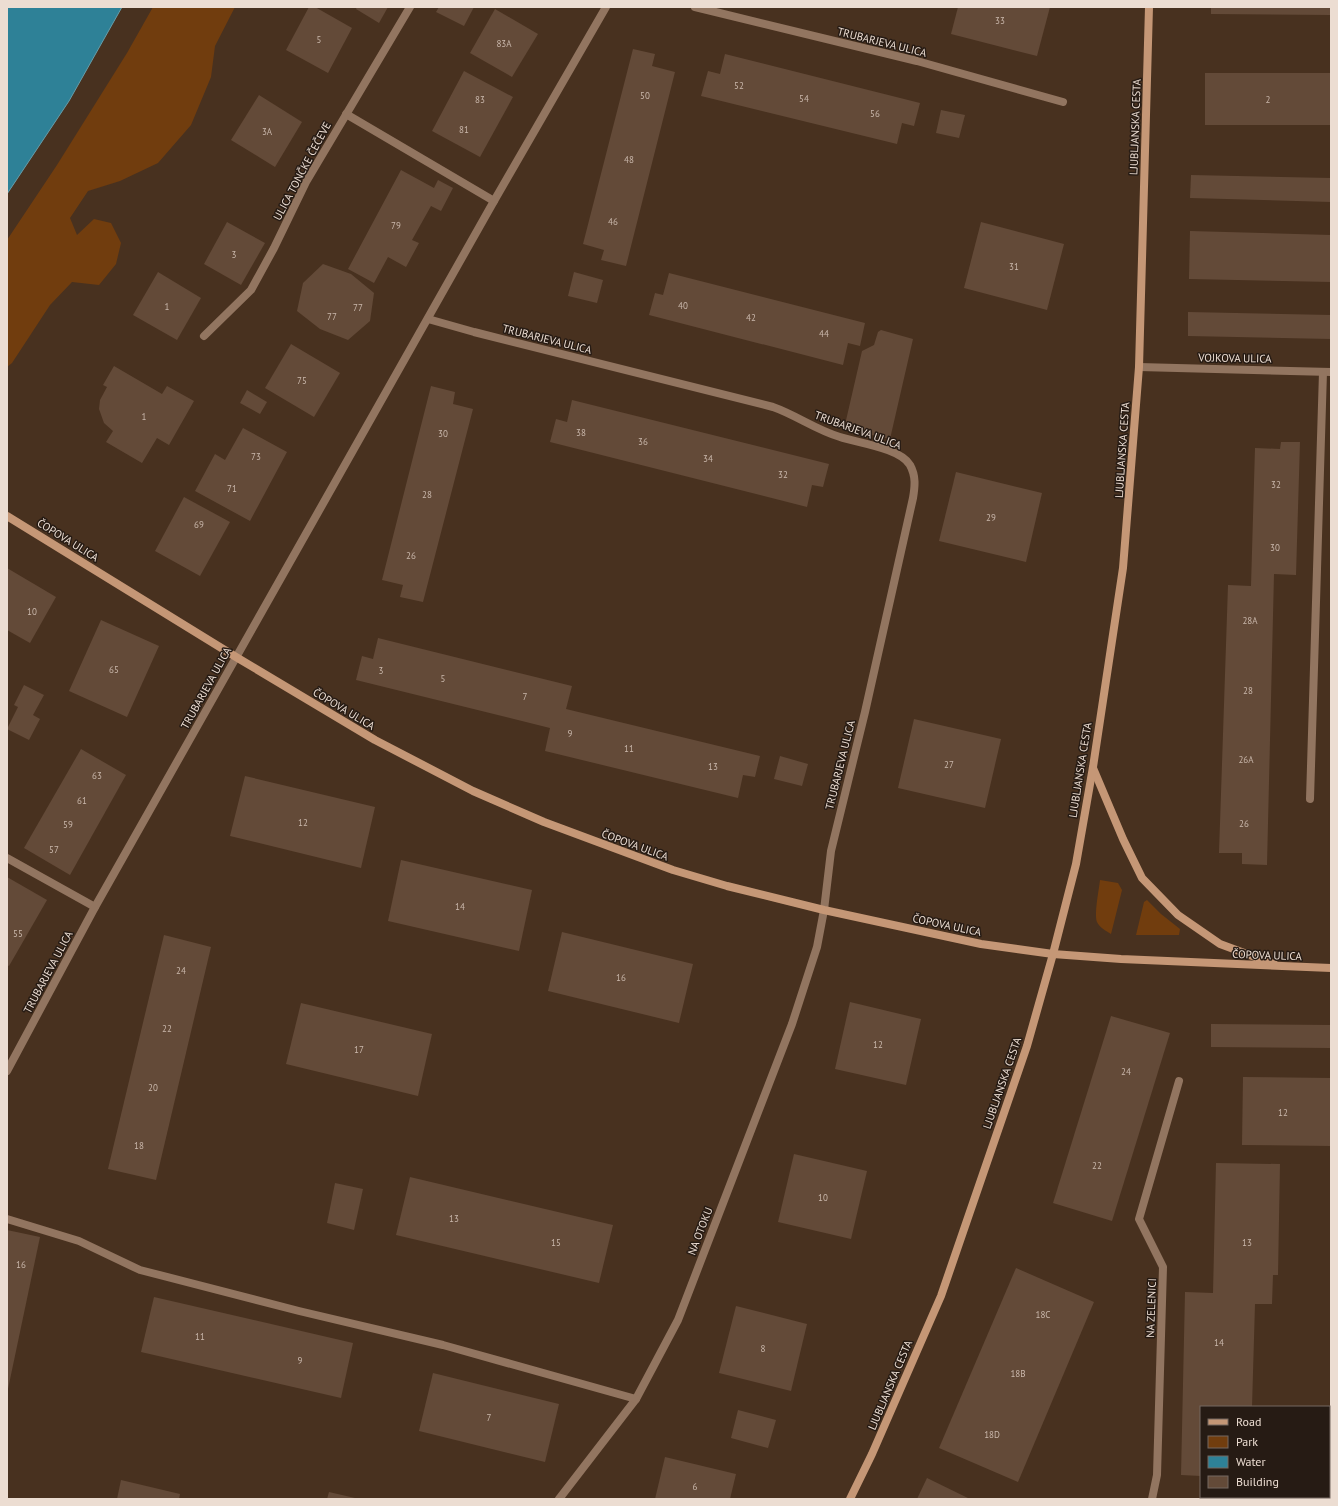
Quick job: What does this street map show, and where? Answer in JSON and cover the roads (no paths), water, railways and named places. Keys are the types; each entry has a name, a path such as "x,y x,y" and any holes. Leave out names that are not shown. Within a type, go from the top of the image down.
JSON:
{"street":[{"name":"ULICA TONČKE ČEČEVE","path":"204,336 250,290 274,248 306,182 410,7"},
{"name":"TRUBARJEVA ULICA","path":"7,1071 95,907 494,201 606,7"},
{"name":"TRUBARJEVA ULICA","path":"695,7 917,61 1063,102"},
{"name":"LJUBLJANSKA CESTA","path":"850,1499 872,1454 941,1296 1027,1046 1076,864 1093,767 1123,568 1139,367 1149,7"},
{"path":"346,114 494,201"},
{"name":"TRUBARJEVA ULICA","path":"428,319 772,407 788,413 823,431 880,448 900,456 910,465 916,480 913,498 865,712 831,852 824,910 817,947"},
{"name":"VOJKOVA ULICA","path":"1139,367 1327,372"},
{"path":"1310,800 1327,372"},
{"name":"ČOPOVA ULICA","path":"7,516 236,657 375,740 473,791 544,822 673,870 727,886 824,910 981,944 1052,954 1121,959 1331,968"},
{"path":"1093,767 1123,839 1142,878 1178,915 1220,944 1282,967"},
{"path":"7,858 95,907"},
{"name":"NA OTOKU","path":"558,1499 636,1399 678,1320 792,1024 817,947"},
{"name":"NA ZELENICI","path":"1152,1499 1157,1475 1163,1267 1139,1219 1179,1081"},
{"path":"7,1219 79,1240 140,1270 299,1311 443,1344 636,1399"}],"water":[{"path":"7,7 122,7 69,101 7,194"}]}
